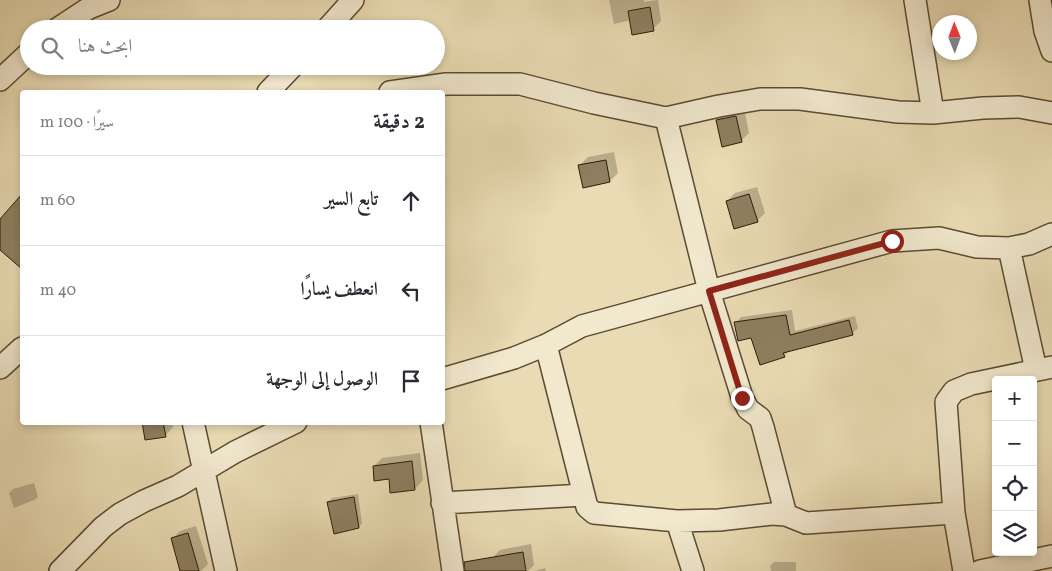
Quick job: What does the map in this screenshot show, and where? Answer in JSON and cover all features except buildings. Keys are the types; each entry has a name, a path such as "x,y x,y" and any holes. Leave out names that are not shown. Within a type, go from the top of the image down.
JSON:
{"street":[{"path":"59,20 72,0"},
{"path":"71,20 89,8 109,0"},
{"path":"335,20 353,0"},
{"path":"915,0 934,113"},
{"path":"1040,0 1045,31 1052,51"},
{"path":"0,80 20,61"},
{"path":"270,90 284,75"},
{"path":"404,90 446,84 520,84 594,103 666,118 760,99 800,99 898,112 934,113 1019,106 1052,113"},
{"path":"666,118 709,291 742,398 748,409 760,418 786,515"},
{"path":"445,379 514,358 546,345 582,326 892,241 938,238 977,247 1009,248 1029,244 1052,234"},
{"path":"964,571 954,513 946,402 954,391 971,384 1044,369 1009,248"},
{"path":"546,345 587,507 594,513 677,521 719,520 772,514 786,515 806,523 954,513"},
{"path":"0,368 20,350"},
{"path":"194,425 226,571"},
{"path":"60,571 103,527 120,514 178,486 235,452 290,425"},
{"path":"431,425 453,571"},
{"path":"442,503 584,495"},
{"path":"677,521 693,571"},
{"path":"980,571 1052,556"}],"route":[{"path":"742,398 709,291 892,241"}]}
